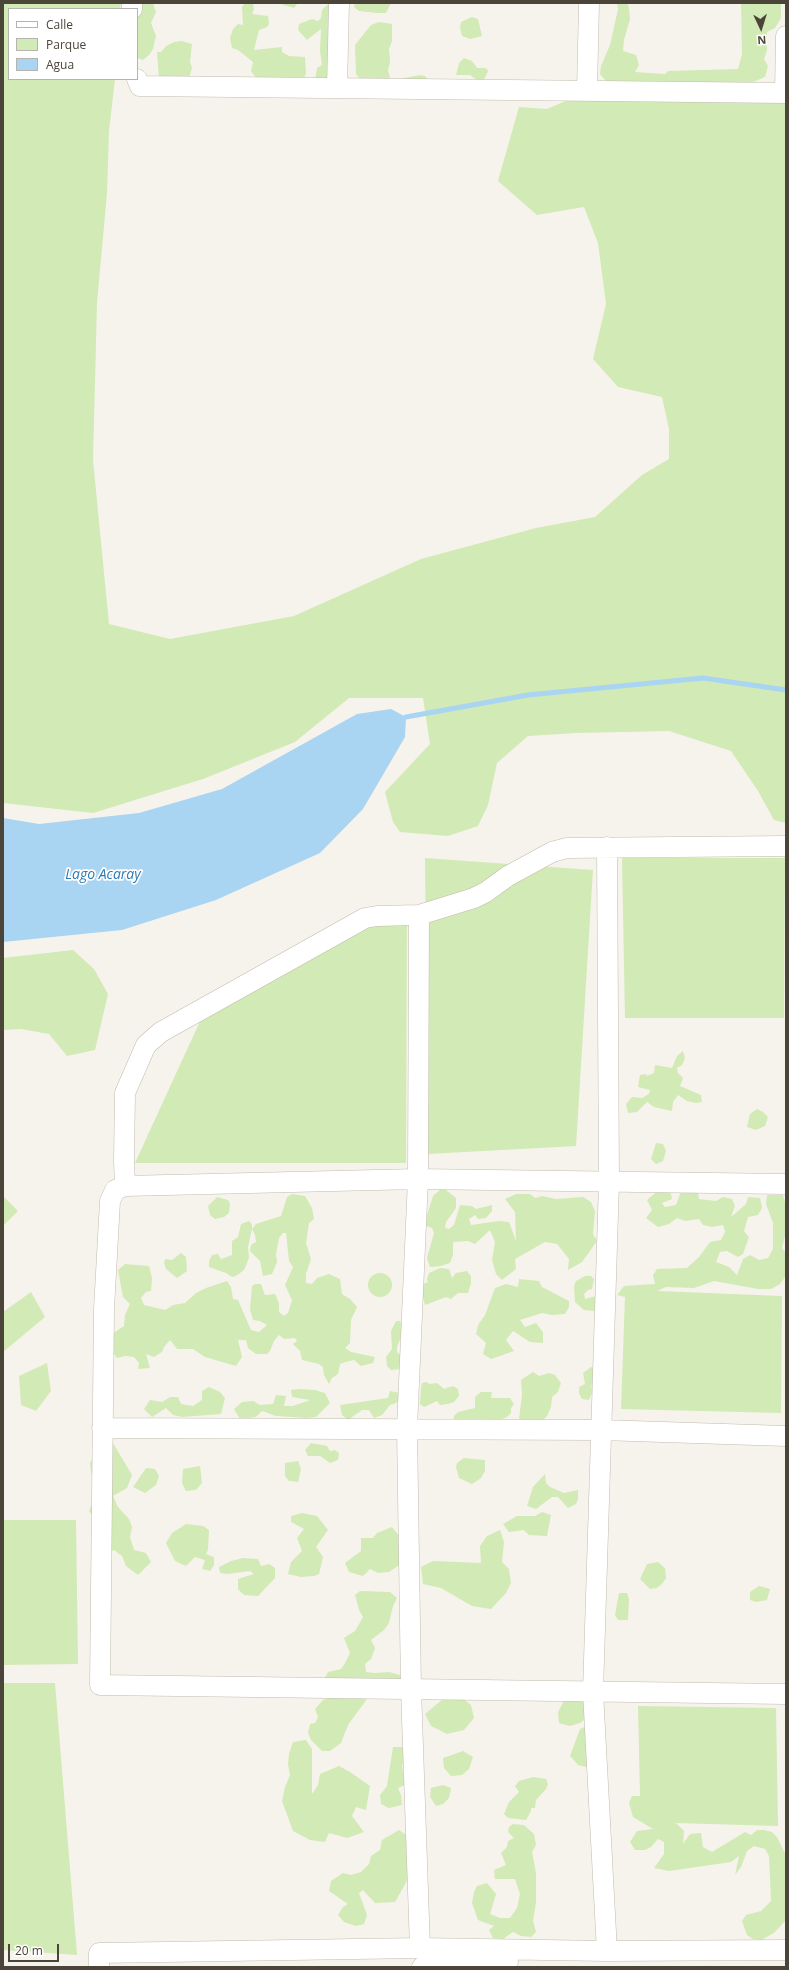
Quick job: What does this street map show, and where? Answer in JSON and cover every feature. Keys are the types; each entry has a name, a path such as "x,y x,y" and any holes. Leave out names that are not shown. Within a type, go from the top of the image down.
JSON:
{"street":[{"path":"337,88 338,3"},
{"path":"587,91 589,3"},
{"path":"137,80 140,86 785,93 786,36"},
{"path":"125,1186 125,1093 146,1045 161,1032 365,918 377,916 419,915 474,898 486,892 508,876 552,852 567,848 786,846"},
{"path":"607,847 609,1182 593,1692 607,1951"},
{"path":"419,915 418,1179 407,1428 411,1689 421,1958"},
{"path":"786,1184 418,1179 125,1186 115,1190 110,1201 104,1309 100,1685 786,1694"},
{"path":"102,1428 407,1428 601,1430 786,1436"},
{"path":"100,1967 99,1953 421,1958 563,1950 786,1950"}],"green space":[{"path":"3,3 121,3 120,8 8,8 8,80 115,80 109,131 107,193 97,303 93,460 109,624 170,639 294,616 421,559 536,528 595,517 642,475 669,459 669,429 662,397 618,387 593,359 606,304 598,243 584,207 537,215 498,181 519,107 547,109 610,82 605,80 600,74 601,66 610,45 618,9 617,3 627,3 629,7 630,19 624,40 623,51 636,55 639,65 635,72 665,74 668,71 738,69 742,54 741,3 781,3 781,18 775,28 767,32 767,50 764,59 768,66 765,77 739,88 786,93 786,823 774,820 758,791 731,751 669,731 576,733 528,736 497,763 488,805 478,826 448,836 400,832 393,822 385,792 430,744 423,698 349,698 295,742 203,779 93,813 3,803"},
{"path":"138,3 153,3 156,12 151,23 156,36 153,49 143,60 138,58"},
{"path":"253,3 254,9 252,14 268,16 269,24 267,27 259,30 254,50 282,47 282,52 289,56 305,57 306,73 303,82 259,82 251,71 253,62 238,50 232,48 230,38 233,29 238,24 243,25 242,7 244,4"},
{"path":"277,3 298,3 294,8"},
{"path":"355,3 391,3 386,13 377,13 359,11 354,7"},
{"path":"327,5 333,5 334,80 315,81 317,68 322,65 320,51 321,29 307,40 298,30 299,24 312,19 318,21 321,18 322,10"},
{"path":"472,17 478,19 482,36 470,39 462,36 460,27 461,22"},
{"path":"379,22 392,24 392,41 389,49 390,62 388,70 390,78 382,82 360,79 356,74 355,45 371,25"},
{"path":"182,41 192,44 190,62 192,68 189,78 159,78 157,52 161,52 166,46 174,42"},
{"path":"464,58 472,61 477,68 486,68 488,71 485,78 480,82 470,75 456,75 459,63"},
{"path":"420,75 425,76 430,82 399,79"},
{"path":"425,858 593,870 576,1146 428,1154"},
{"path":"622,858 785,858 784,1018 625,1018"},
{"path":"407,906 406,1163 135,1163 201,1019"},
{"path":"73,950 94,969 108,994 95,1050 67,1056 49,1034 21,1029 3,1030 3,958"},
{"path":"683,1051 685,1058 682,1065 677,1068 678,1073 683,1078 680,1086 701,1095 702,1102 696,1103 687,1101 678,1095 673,1102 672,1111 654,1107 647,1102 637,1112 628,1113 626,1104 632,1097 642,1098 649,1094 650,1090 638,1087 640,1075 646,1074 647,1076 654,1073 655,1065 672,1068 677,1056"},
{"path":"757,1109 768,1117 765,1126 756,1130 747,1127 750,1114"},
{"path":"656,1143 663,1144 666,1151 663,1161 656,1164 651,1159"},
{"path":"661,1188 670,1190 672,1199 662,1203 665,1207 676,1205 684,1188 692,1189 698,1193 699,1199 716,1201 723,1197 732,1199 735,1206 731,1217 746,1204 748,1197 760,1198 762,1208 758,1215 748,1217 744,1231 749,1237 743,1254 738,1257 727,1251 720,1252 716,1262 729,1267 737,1275 743,1259 750,1255 759,1260 768,1258 773,1249 773,1223 766,1204 767,1195 783,1195 786,1206 786,1232 782,1248 786,1253 786,1268 785,1277 780,1284 771,1289 758,1289 714,1281 694,1288 666,1287 657,1291 782,1296 781,1413 621,1409 625,1297 617,1295 624,1286 655,1284 653,1275 657,1269 687,1268 699,1257 710,1242 721,1240 725,1232 723,1225 712,1227 703,1225 699,1219 685,1221 677,1218 669,1224 658,1227 646,1218 652,1210 647,1200"},
{"path":"441,1189 446,1190 456,1198 456,1208 446,1222 445,1228 449,1229 454,1225 460,1205 472,1206 476,1209 492,1205 492,1211 486,1218 478,1219 475,1215 469,1219 471,1225 499,1221 509,1222 516,1241 515,1212 505,1199 516,1194 530,1194 535,1198 542,1196 556,1199 583,1197 591,1202 595,1211 593,1234 597,1241 582,1262 568,1270 569,1259 557,1244 545,1242 515,1259 516,1269 502,1280 496,1274 492,1260 495,1242 490,1230 475,1244 468,1241 453,1242 453,1255 450,1263 430,1267 427,1258 434,1233 432,1228 426,1226 427,1215 433,1196"},
{"path":"292,1194 305,1196 312,1208 314,1219 309,1223 306,1243 311,1259 306,1274 306,1283 312,1284 317,1278 329,1274 340,1279 342,1294 350,1299 357,1307 351,1320 350,1343 345,1348 351,1352 375,1357 373,1363 361,1366 354,1360 340,1364 338,1374 332,1378 329,1384 324,1375 323,1367 319,1364 302,1360 300,1351 293,1344 297,1341 295,1338 284,1339 279,1335 267,1354 256,1354 248,1348 246,1340 238,1340 242,1357 236,1366 205,1357 193,1349 177,1349 170,1340 162,1352 154,1357 146,1354 150,1368 138,1369 139,1363 134,1357 125,1356 117,1358 111,1350 109,1336 124,1326 125,1315 130,1304 123,1297 118,1270 125,1264 149,1266 152,1278 151,1291 146,1292 141,1298 144,1305 165,1310 173,1305 185,1303 196,1293 206,1288 227,1281 231,1287 233,1299 238,1300 251,1330 259,1332 267,1325 260,1321 253,1320 250,1310 252,1286 255,1284 261,1284 265,1295 275,1294 279,1303 279,1312 284,1316 288,1313 292,1300 285,1285 293,1267 289,1261 286,1233 283,1233 279,1238 276,1254 277,1262 272,1274 263,1276 260,1261 250,1251 251,1245 256,1242 252,1229 256,1224 281,1216 287,1197"},
{"path":"3,1196 18,1211 3,1226"},
{"path":"217,1197 228,1200 230,1204 229,1213 224,1217 215,1219 210,1215 208,1206"},
{"path":"249,1221 252,1224 248,1247 249,1258 244,1270 232,1277 226,1273 209,1267 209,1261 212,1255 218,1254 221,1259 232,1255 232,1241 238,1237 241,1224"},
{"path":"181,1253 186,1257 187,1271 177,1278 166,1269 164,1263 165,1259 172,1260"},
{"path":"440,1268 449,1269 452,1278 456,1273 467,1271 471,1276 471,1283 468,1293 458,1293 451,1299 446,1297 425,1305 422,1293 423,1284 428,1282 427,1279 429,1273"},
{"path":"380,1273 385,1274 391,1280 391,1290 385,1296 380,1297 375,1296 369,1290 368,1285 369,1280 375,1274"},
{"path":"585,1276 591,1276 594,1279 592,1289 588,1290 584,1294 585,1299 599,1295 595,1311 584,1310 575,1302 574,1286 576,1281"},
{"path":"519,1279 539,1281 542,1287 569,1301 569,1307 565,1314 552,1315 542,1313 520,1320 525,1327 536,1323 543,1332 543,1343 530,1342 513,1331 506,1340 514,1351 491,1359 483,1354 486,1343 476,1334 478,1325 485,1315 495,1288 506,1284 518,1287"},
{"path":"31,1292 45,1317 3,1352 3,1312"},
{"path":"396,1321 400,1321 404,1329 397,1347 397,1352 401,1356 400,1369 391,1370 387,1366 386,1357 392,1349 391,1331"},
{"path":"47,1363 51,1391 36,1411 21,1405 19,1376"},
{"path":"591,1367 596,1368 598,1382 591,1386 593,1391 589,1400 582,1399 579,1393 579,1387 585,1384 583,1373"},
{"path":"533,1372 539,1376 549,1373 555,1375 561,1383 558,1392 552,1397 551,1407 547,1416 542,1421 527,1422 519,1419 522,1395 521,1380"},
{"path":"426,1382 430,1384 437,1383 444,1389 453,1386 458,1389 459,1396 454,1402 448,1404 440,1405 437,1401 424,1407 420,1404 421,1387 422,1383"},
{"path":"209,1387 220,1392 225,1398 221,1414 182,1417 173,1415 166,1408 152,1417 144,1409 150,1400 162,1402 170,1397 178,1397 181,1404 193,1406 202,1400 202,1391"},
{"path":"291,1390 315,1390 325,1393 330,1403 316,1417 307,1418 276,1416 262,1411 256,1417 240,1419 234,1409 242,1402 253,1401 260,1405 273,1404 276,1395 286,1396 284,1406 293,1406 310,1400 292,1397"},
{"path":"390,1391 400,1393 400,1399 396,1403 390,1405 382,1415 374,1418 369,1410 362,1410 348,1420 342,1415 340,1405 388,1398"},
{"path":"481,1392 492,1392 491,1398 510,1398 514,1404 511,1408 511,1413 507,1417 497,1421 453,1423 454,1416 458,1412 475,1408 475,1397"},
{"path":"103,1439 113,1443 132,1475 127,1488 113,1496 118,1507 129,1519 132,1527 130,1537 134,1550 146,1553 151,1562 138,1575 126,1566 122,1556 114,1550 106,1555 97,1522 89,1511 94,1499 95,1482 91,1472 90,1463"},
{"path":"311,1443 327,1446 330,1451 335,1450 339,1453 338,1460 330,1463 320,1456 308,1456 305,1450"},
{"path":"464,1458 485,1460 485,1471 481,1478 472,1484 459,1478 456,1467 457,1463"},
{"path":"298,1461 301,1469 298,1482 289,1481 285,1476 285,1463"},
{"path":"200,1466 202,1483 196,1490 186,1491 182,1483 183,1469"},
{"path":"146,1468 155,1469 159,1476 156,1485 145,1493 133,1487"},
{"path":"545,1474 546,1483 550,1487 564,1493 578,1490 578,1499 576,1504 568,1508 558,1497 552,1497 536,1509 527,1506 533,1487"},
{"path":"542,1512 551,1515 547,1536 529,1535 524,1530 509,1532 503,1524 517,1516 535,1516"},
{"path":"302,1513 317,1516 328,1530 316,1547 323,1557 319,1574 314,1576 301,1577 288,1574 291,1562 302,1551 297,1538 304,1529 291,1522 291,1516"},
{"path":"3,1520 76,1520 78,1664 3,1665"},
{"path":"186,1524 203,1526 209,1530 208,1550 206,1554 214,1557 214,1565 210,1571 202,1569 205,1560 195,1557 186,1566 175,1561 166,1543 172,1533"},
{"path":"392,1527 400,1537 401,1564 389,1572 378,1573 370,1569 363,1576 349,1572 345,1563 361,1551 361,1538 373,1538 377,1533"},
{"path":"500,1530 504,1542 502,1562 509,1569 511,1583 506,1593 491,1609 472,1606 441,1588 423,1584 421,1567 433,1561 481,1563 480,1546 487,1536"},
{"path":"243,1558 258,1559 261,1566 269,1564 275,1568 275,1578 258,1596 244,1595 238,1589 238,1579 254,1574 250,1571 227,1574 220,1573 219,1567 231,1561"},
{"path":"658,1562 665,1568 666,1578 657,1588 650,1589 640,1579 647,1564"},
{"path":"759,1586 770,1589 767,1600 756,1602 750,1600 750,1592"},
{"path":"360,1591 390,1592 397,1598 393,1606 389,1623 384,1630 371,1640 375,1648 371,1659 365,1664 366,1672 389,1672 400,1675 405,1685 397,1696 388,1699 367,1699 348,1725 341,1743 330,1751 322,1751 311,1740 308,1733 310,1724 315,1723 318,1717 315,1709 323,1700 331,1697 324,1679 328,1672 341,1669 350,1653 344,1638 355,1631 363,1617 359,1610 355,1595"},
{"path":"619,1593 627,1593 629,1599 628,1620 618,1620 615,1615"},
{"path":"3,1683 55,1683 77,1955 3,1950"},
{"path":"567,1695 587,1701 588,1717 580,1723 570,1726 559,1723 558,1712"},
{"path":"461,1697 471,1705 474,1718 464,1730 447,1734 431,1726 425,1714 443,1699"},
{"path":"638,1706 776,1708 778,1826 676,1823 684,1831 683,1844 690,1834 701,1833 703,1847 712,1852 745,1832 751,1835 757,1830 764,1830 772,1832 777,1837 786,1855 786,1920 774,1933 761,1940 753,1939 747,1935 742,1921 746,1915 761,1911 771,1901 769,1856 765,1849 754,1846 747,1851 741,1867 735,1875 739,1856 731,1862 669,1871 654,1868 664,1854 664,1842 658,1839 651,1847 645,1850 635,1850 630,1842 637,1831 653,1829 633,1817 629,1803 632,1796 640,1796"},
{"path":"585,1727 593,1761 586,1767 578,1765 570,1756 580,1729"},
{"path":"306,1740 312,1749 312,1794 318,1785 320,1774 339,1766 370,1786 366,1810 356,1807 352,1816 364,1832 347,1838 329,1833 325,1842 310,1840 293,1831 282,1801 285,1787 290,1775 288,1764 289,1754 293,1742"},
{"path":"393,1747 405,1747 406,1761 402,1765 405,1785 398,1788 401,1795 402,1805 389,1808 381,1804 380,1795 387,1786"},
{"path":"463,1751 473,1757 469,1769 462,1775 451,1776 444,1768 443,1758"},
{"path":"533,1777 546,1779 548,1784 546,1789 536,1800 535,1808 531,1808 526,1820 508,1818 504,1814 509,1802 519,1792 515,1786 519,1781"},
{"path":"443,1785 451,1788 449,1798 443,1804 436,1806 430,1797 431,1788"},
{"path":"513,1824 524,1825 534,1834 536,1845 532,1852 536,1873 536,1902 533,1921 536,1932 531,1937 521,1936 513,1932 503,1939 493,1938 489,1930 494,1926 478,1920 472,1903 477,1886 487,1883 496,1894 490,1914 500,1918 510,1918 517,1908 520,1894 515,1879 495,1879 494,1870 506,1865 501,1853 507,1847 508,1841 514,1838 508,1832 509,1827"},
{"path":"399,1830 408,1836 408,1879 395,1902 375,1903 363,1890 359,1893 367,1915 364,1924 356,1926 344,1922 338,1915 343,1907 348,1904 329,1891 331,1881 343,1873 351,1875 361,1872 369,1864 371,1856 380,1850 382,1840"}],"water":[{"name":"Lago Acaray","path":"391,709 406,717 405,737 363,809 320,853 216,900 122,930 3,942 3,818 39,824 139,813 222,789 357,714"}],"waterway":[{"path":"406,717 528,695 703,678 786,690"}]}
